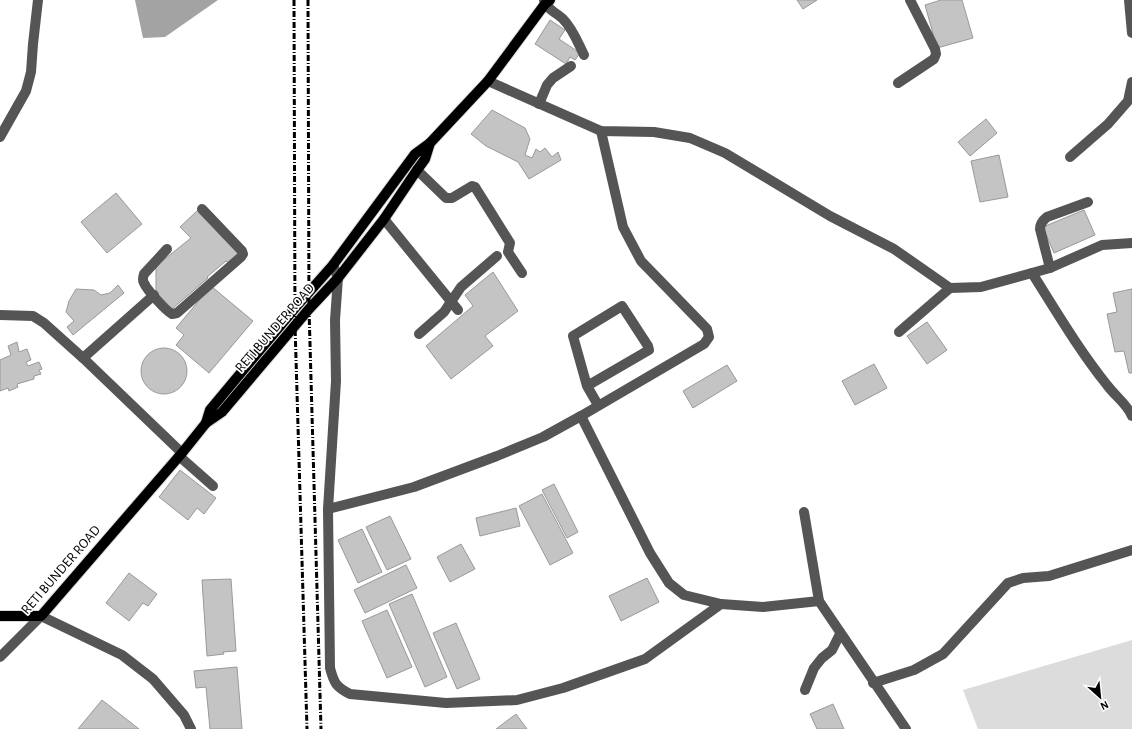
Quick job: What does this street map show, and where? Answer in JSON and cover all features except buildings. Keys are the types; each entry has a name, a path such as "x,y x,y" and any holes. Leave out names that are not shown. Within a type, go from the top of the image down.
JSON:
{"main road":[{"name":"RETI BUNDER ROAD","path":"41,616 180,455 206,422 222,412 309,309 338,278 384,218 425,159 430,143 488,81 546,1"},
{"path":"206,422 210,410 333,265 415,154 430,143"},
{"path":"0,616 41,616"}],"street":[{"path":"0,137 26,91 31,72 38,0"},
{"path":"898,83 934,60 936,54 910,0"},
{"path":"1129,0 1132,32"},
{"path":"546,1 568,25 584,55"},
{"path":"538,104 547,85 553,78 571,66"},
{"path":"488,81 600,131 654,132 690,138 725,153 830,216 894,249 950,288 981,287 1050,268 1102,245 1132,243"},
{"path":"1070,157 1108,124 1128,101 1132,82"},
{"path":"328,509 420,484 497,456 543,437 704,344 709,337 707,329 641,261 623,227 600,131"},
{"path":"417,170 446,198 452,198 472,186 475,187 510,243 508,252 522,273"},
{"path":"1050,268 1040,229 1042,220 1088,202"},
{"path":"168,249 144,274 143,279 144,284 168,312 172,314 177,313 243,254 242,251 202,208"},
{"path":"384,218 458,310"},
{"path":"418,334 444,312 462,287 497,256"},
{"path":"333,265 338,278 335,320 336,381 328,509 330,668 334,682 340,689 350,694 446,703 517,700 563,688 645,659 721,604"},
{"path":"1032,273 1077,344 1107,386 1130,410 1132,416"},
{"path":"899,332 950,288"},
{"path":"83,358 154,296"},
{"path":"587,386 649,350 648,346 622,306 573,336 587,386 598,406"},
{"path":"0,315 33,316 54,331 213,486"},
{"path":"581,416 650,553 669,583 684,595 721,604 763,607 819,601"},
{"path":"804,512 819,601 873,683 906,729"},
{"path":"873,683 914,670 943,654 1008,583 1023,578 1049,576 1132,550"},
{"path":"41,616 122,655 153,679 184,716 191,729"},
{"name":"RETI BUNDER ROAD","path":"0,657 41,616"},
{"path":"805,690 814,668 822,658 832,650 840,634"}],"shaded area":[{"path":"135,0 218,0 165,37 143,38"},
{"path":"1132,640 1132,729 978,729 963,690"}],"railway":[{"path":"294,0 295,325 307,729"},
{"path":"308,0 309,309 321,729"}]}
